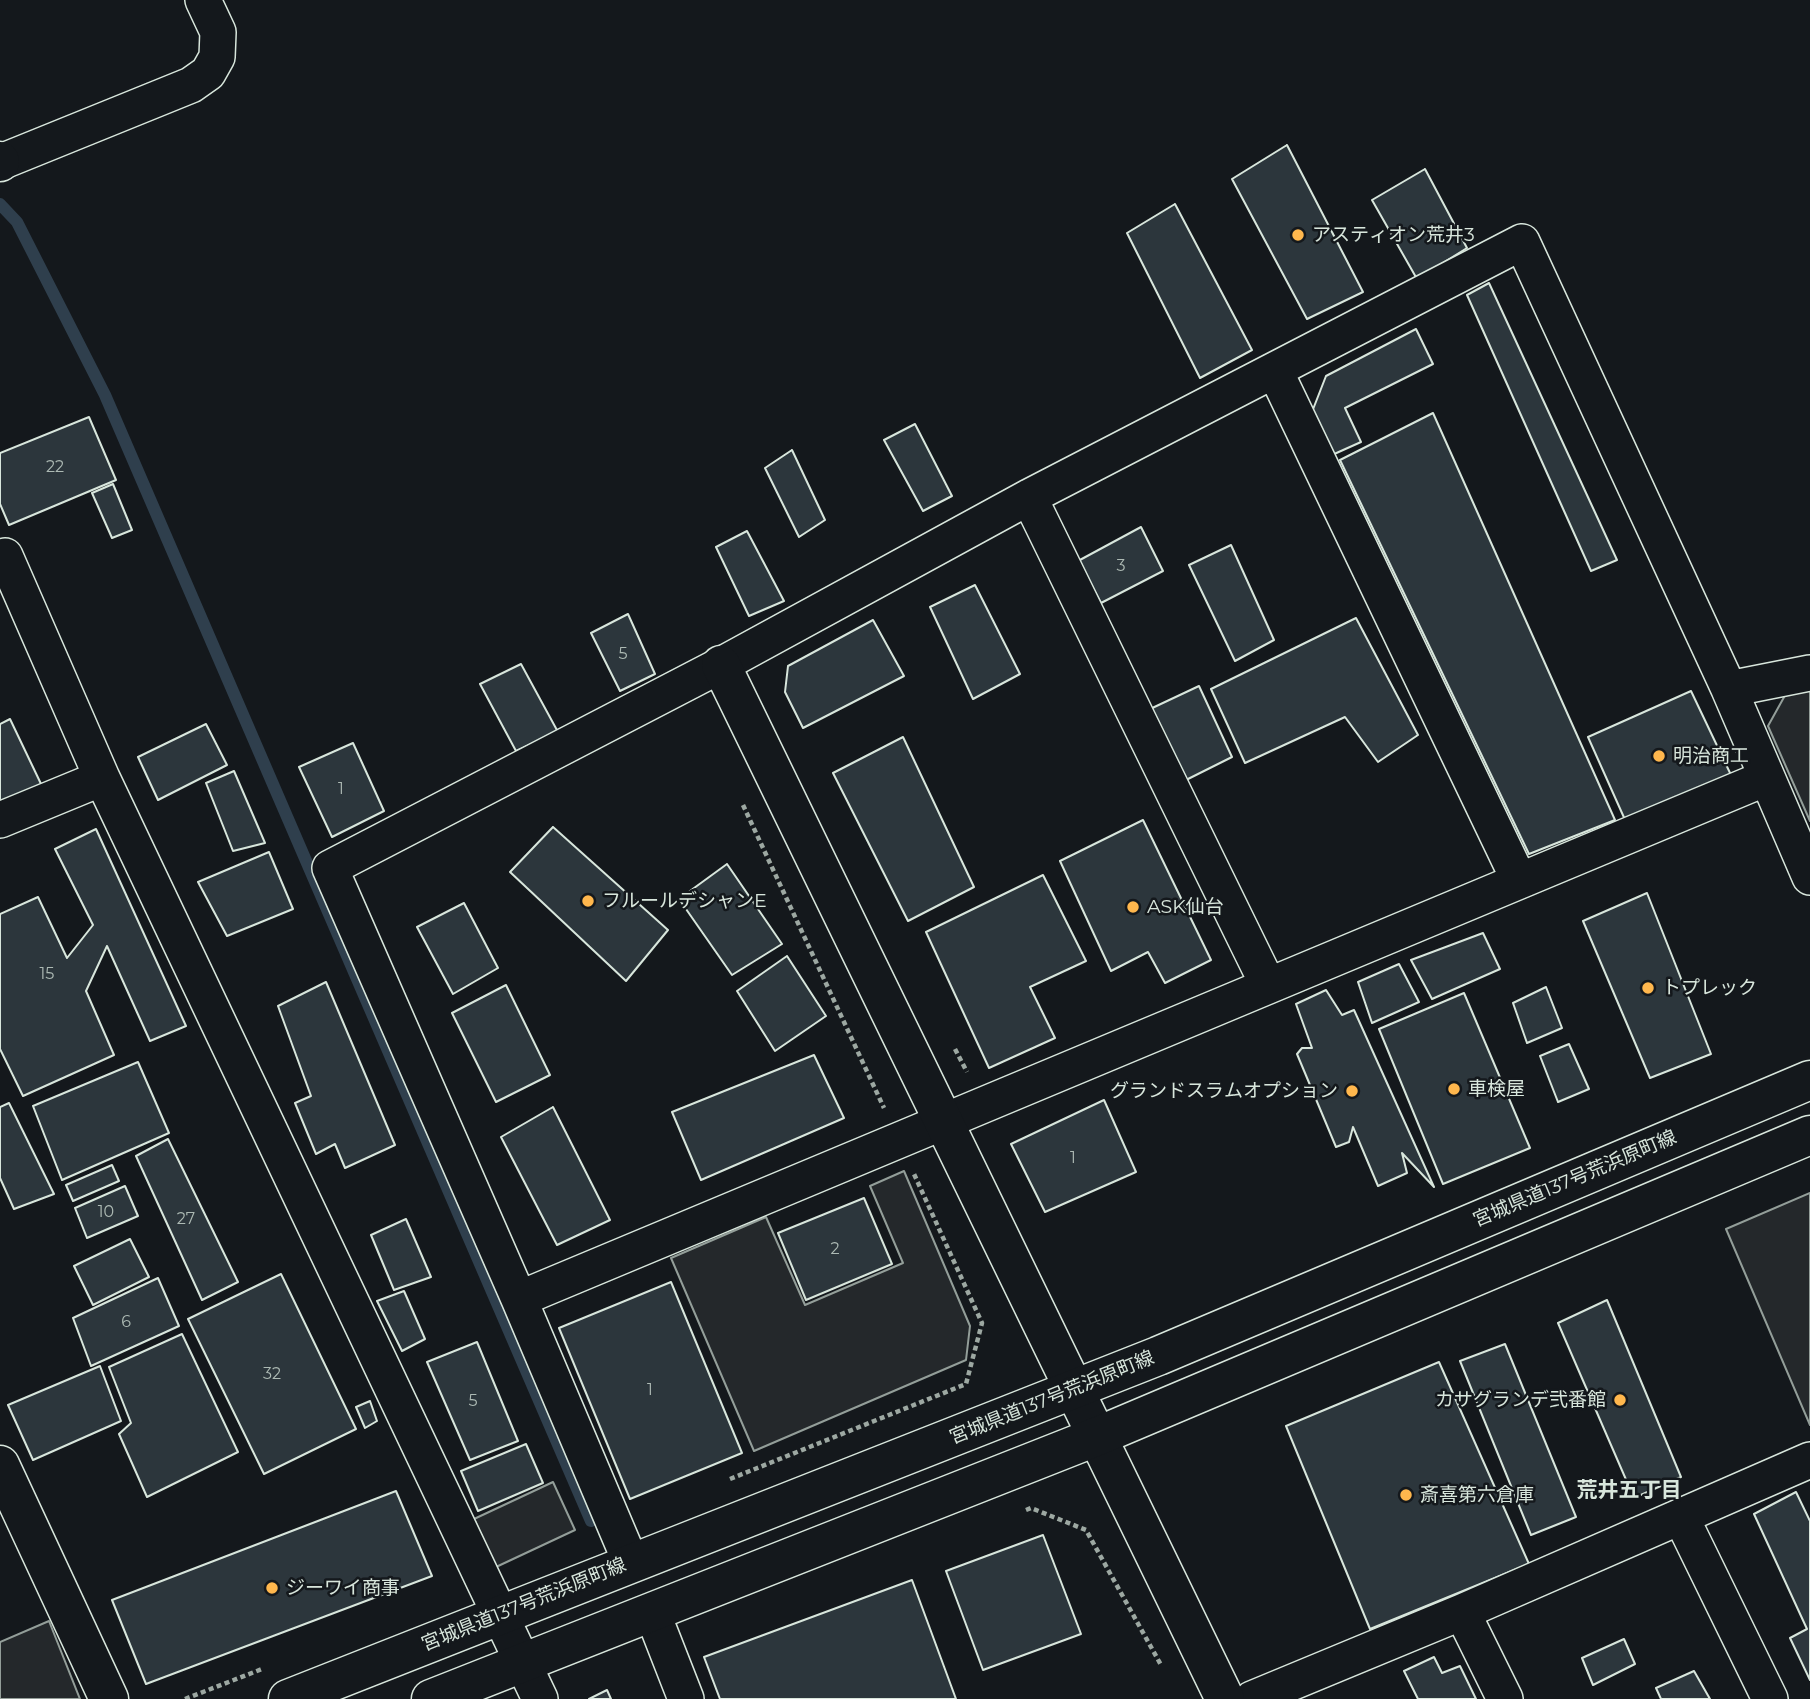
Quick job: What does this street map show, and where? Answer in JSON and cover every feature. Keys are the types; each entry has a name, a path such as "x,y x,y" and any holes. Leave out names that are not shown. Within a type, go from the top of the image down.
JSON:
{"main road":[{"path":"721,665 1225,1699"},
{"name":"宮城県道137号荒浜原町線","path":"288,1699 1075,1389 1810,1080"},
{"path":"431,1699 1098,1436 1810,1135"},
{"path":"0,1465 109,1699"}],"street":[{"path":"0,162 191,85 208,73 217,57 218,32 203,0"},
{"path":"631,1563 519,1299 330,868 721,665 1029,497 1522,242 1729,689 1810,877"},
{"path":"1275,371 1519,880"},
{"path":"1029,497 1268,985"},
{"path":"0,558 5,556 102,778 540,1699"},
{"path":"1729,689 1810,673"},
{"path":"0,820 102,778"},
{"path":"519,1299 1766,778"},
{"path":"1252,1699 1462,1612 1810,1460"},
{"path":"1681,1517 1770,1699"},
{"path":"652,1612 686,1699"},
{"path":"1462,1612 1505,1699"}],"path":[{"path":"738,796 884,1109"},
{"path":"724,1482 965,1384 982,1323 913,1172"},
{"path":"1018,1512 1031,1508 1086,1530 1166,1672"}],"shaded area":[{"path":"1810,687 1810,821 1768,726 1788,690"},
{"path":"904,1171 970,1326 966,1360 754,1451 671,1258 766,1217 805,1305 903,1263 870,1186"},
{"path":"1810,1193 1810,1425 1726,1229"},
{"path":"553,1482 575,1530 496,1567 474,1519"},
{"path":"49,1621 80,1699 0,1699 0,1642"}],"building":[{"name":"アスティオン荒井3","path":"1287,145 1363,292 1307,319 1232,179"},
{"path":"1425,169 1467,248 1417,279 1372,200"},
{"path":"1175,204 1252,350 1200,378 1127,233"},
{"path":"1489,283 1617,560 1591,571 1467,295"},
{"path":"1416,329 1433,364 1345,408 1361,442 1332,455 1310,417 1326,376"},
{"path":"1433,413 1615,820 1529,854 1340,460"},
{"path":"89,417 116,480 9,525 0,504 0,453"},
{"path":"915,424 952,496 923,511 884,440"},
{"path":"792,450 825,520 799,537 765,468"},
{"path":"113,484 132,530 112,538 92,493"},
{"path":"1141,527 1163,571 1101,603 1078,561"},
{"path":"747,531 784,601 749,616 716,547"},
{"path":"1231,545 1274,640 1235,661 1189,565"},
{"path":"975,585 1020,674 973,699 930,607"},
{"path":"628,614 655,674 620,691 591,633"},
{"path":"1356,618 1418,735 1378,762 1345,717 1245,763 1211,689"},
{"path":"873,620 904,676 803,728 785,692 788,666"},
{"path":"521,664 558,732 516,751 480,684"},
{"path":"1199,686 1232,757 1184,781 1148,710"},
{"name":"明治商工","path":"1691,691 1731,775 1626,822 1588,737"},
{"path":"10,719 42,786 0,804 0,724"},
{"path":"206,724 227,765 158,800 138,757"},
{"path":"903,737 974,887 908,921 833,773"},
{"path":"353,743 384,811 332,837 299,767"},
{"path":"234,771 265,843 233,851 206,783"},
{"name":"ASK仙台","path":"1143,820 1211,960 1165,983 1148,952 1111,971 1060,861"},
{"name":"フルールデシャンE","path":"553,827 668,930 626,981 510,872"},
{"path":"96,829 186,1026 150,1041 107,946 86,991 114,1055 23,1096 0,1049 0,914 38,897 67,958 93,925 55,849"},
{"path":"269,852 293,909 227,936 198,882"},
{"path":"727,864 782,944 732,975 679,899"},
{"path":"1043,875 1086,961 1030,987 1055,1038 989,1068 926,932"},
{"name":"トプレック","path":"1647,893 1711,1054 1650,1078 1583,921"},
{"path":"464,903 498,968 453,994 417,927"},
{"path":"1483,933 1500,969 1432,999 1411,960"},
{"path":"787,956 826,1016 775,1051 737,991"},
{"path":"1399,964 1419,1002 1372,1023 1358,982"},
{"path":"326,982 395,1145 345,1168 335,1144 316,1154 295,1103 311,1096 278,1006"},
{"path":"506,985 550,1075 496,1102 452,1013"},
{"path":"1546,987 1562,1028 1527,1043 1513,1003"},
{"name":"グランドスラムオプション","path":"1326,990 1342,1015 1354,1010 1434,1187 1402,1153 1407,1173 1378,1186 1353,1127 1349,1142 1336,1147 1297,1054 1302,1048 1312,1048 1296,1004"},
{"name":"車検屋","path":"1464,993 1530,1148 1443,1184 1379,1029"},
{"path":"1569,1044 1589,1089 1558,1102 1540,1056"},
{"path":"814,1055 844,1118 701,1180 672,1112"},
{"path":"138,1062 169,1133 62,1180 33,1106"},
{"path":"1104,1100 1136,1172 1045,1212 1011,1144"},
{"path":"9,1103 54,1194 14,1209 0,1178 0,1107"},
{"path":"553,1107 610,1220 557,1245 501,1137"},
{"path":"168,1139 238,1282 202,1300 136,1156"},
{"path":"112,1165 119,1181 73,1201 66,1185"},
{"path":"125,1186 138,1216 87,1238 75,1208"},
{"path":"864,1198 892,1264 806,1300 778,1233"},
{"path":"406,1219 431,1277 394,1290 371,1235"},
{"path":"130,1239 149,1277 93,1305 74,1266"},
{"path":"281,1274 356,1429 264,1474 188,1319"},
{"path":"158,1278 179,1326 91,1366 73,1318"},
{"path":"671,1282 742,1453 630,1499 559,1328"},
{"path":"404,1291 425,1339 402,1351 377,1301"},
{"name":"カサグランデ弐番館","path":"1607,1300 1681,1477 1634,1498 1558,1323"},
{"path":"182,1334 238,1452 147,1497 119,1434 131,1423 109,1367"},
{"path":"477,1342 518,1441 470,1460 427,1362"},
{"path":"1505,1344 1576,1517 1531,1535 1460,1361"},
{"name":"斎喜第六倉庫","path":"1439,1362 1529,1564 1370,1629 1286,1426"},
{"path":"100,1366 121,1421 33,1460 8,1405"},
{"path":"370,1401 377,1421 365,1428 356,1407"},
{"path":"526,1444 543,1483 478,1511 461,1471"},
{"name":"ジーワイ商事","path":"396,1491 432,1576 146,1684 112,1600"},
{"path":"1796,1492 1810,1521 1810,1680 1790,1638 1807,1629 1754,1514"},
{"path":"1043,1535 1081,1634 983,1670 946,1571"},
{"path":"912,1580 956,1699 720,1699 704,1657"},
{"path":"1624,1639 1635,1664 1593,1685 1582,1658"},
{"path":"1434,1657 1442,1673 1460,1666 1476,1699 1418,1699 1404,1671"},
{"path":"1694,1671 1710,1699 1661,1699 1656,1688"},
{"path":"607,1690 611,1699 589,1699"}],"waterway":[{"path":"0,204 17,222 105,395 591,1521"}],"place":[{"name":"アスティオン荒井3","path":"1298,235"},
{"name":"明治商工","path":"1659,756"},
{"name":"フルールデシャンE","path":"588,901"},
{"name":"ASK仙台","path":"1133,907"},
{"name":"トプレック","path":"1648,988"},
{"name":"車検屋","path":"1454,1089"},
{"name":"グランドスラムオプション","path":"1352,1091"},
{"name":"カサグランデ弐番館","path":"1620,1400"},
{"name":"斎喜第六倉庫","path":"1406,1495"},
{"name":"ジーワイ商事","path":"272,1588"}],"district":[{"name":"荒井五丁目","path":"1629,1491"}]}
